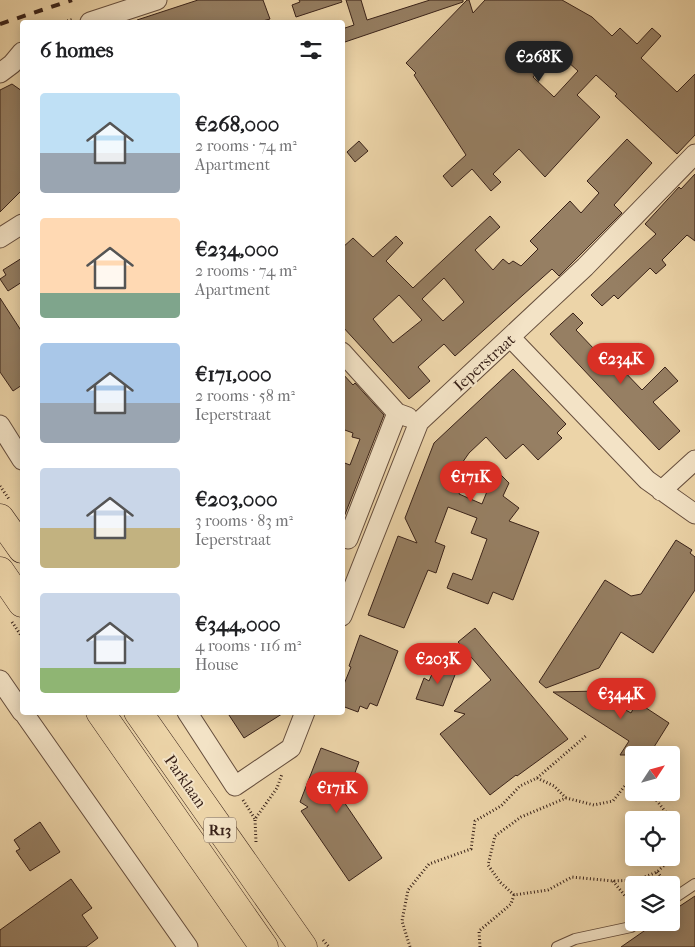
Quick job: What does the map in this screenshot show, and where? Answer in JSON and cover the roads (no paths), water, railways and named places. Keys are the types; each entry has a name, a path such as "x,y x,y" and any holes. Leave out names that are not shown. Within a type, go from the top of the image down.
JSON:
{"main road":[{"path":"0,518 20,547"},
{"path":"0,571 20,600"},
{"name":"Parklaan","path":"102,715 264,947"},
{"name":"Parklaan","path":"140,715 303,947"}],"street":[{"path":"96,20 157,0"},
{"name":"Ieperstraat","path":"345,608 419,422 511,338 592,260 695,154"},
{"path":"0,238 20,225"},
{"path":"511,338 647,480 695,514"},
{"path":"345,355 397,412 419,422"},
{"path":"368,548 345,538 397,412"},
{"path":"0,425 20,457"},
{"path":"661,491 695,460"},
{"path":"0,680 20,708"},
{"path":"25,715 188,947"},
{"path":"189,715 235,786 291,748 304,715"}],"lane":[{"path":"680,894 695,884"},
{"path":"557,947 575,939 625,928"}],"railway":[{"path":"0,24 72,0"}]}
